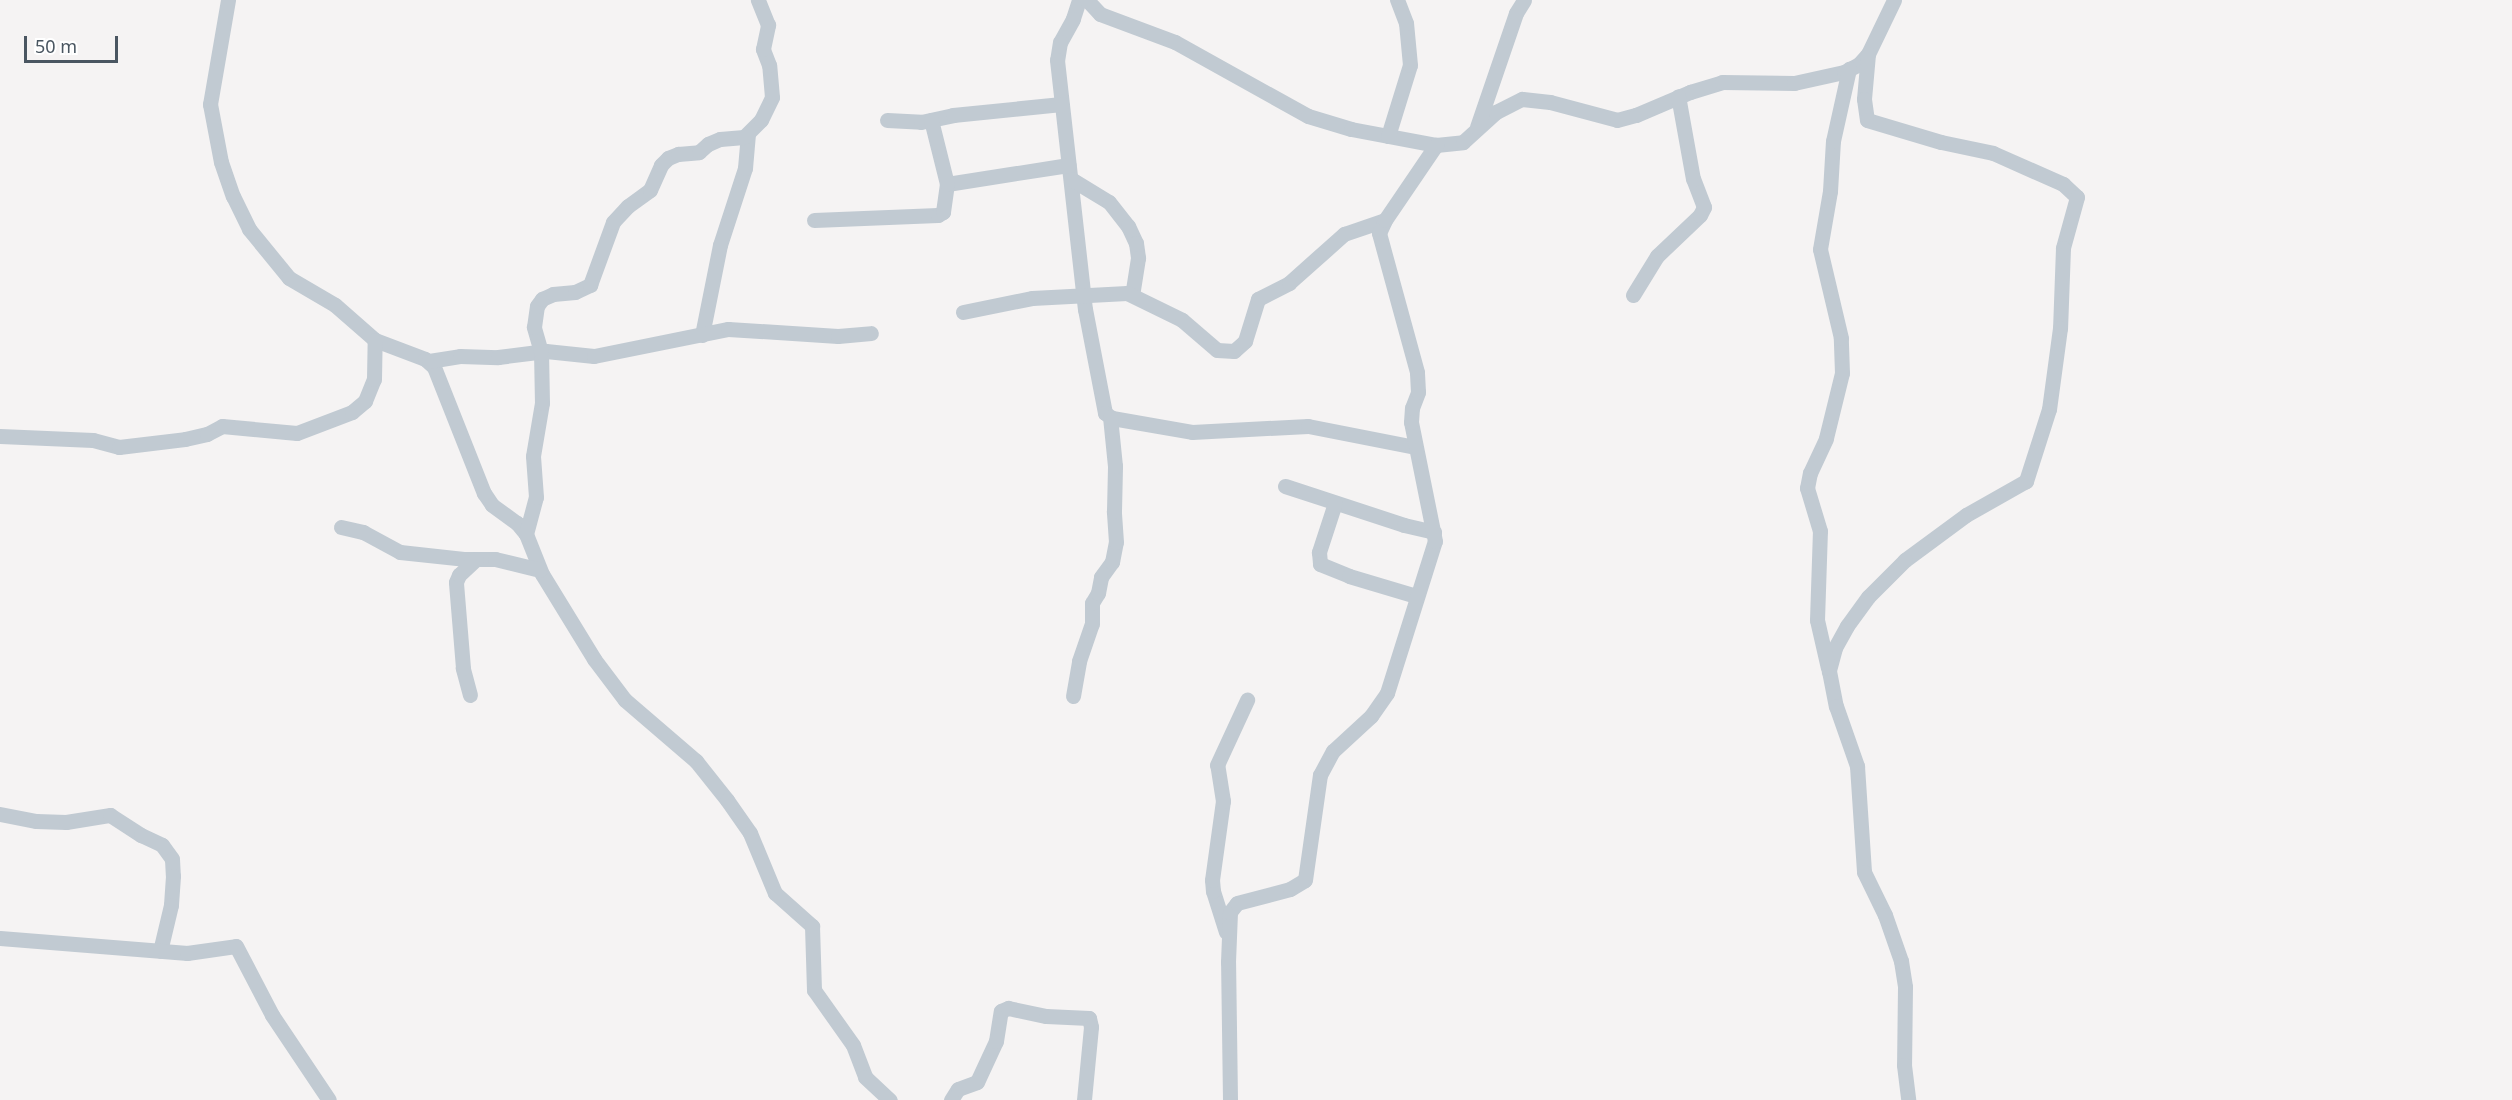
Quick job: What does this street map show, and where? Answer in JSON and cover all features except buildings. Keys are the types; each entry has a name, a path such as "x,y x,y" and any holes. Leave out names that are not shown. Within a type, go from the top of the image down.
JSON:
{"street":[{"path":"228,0 210,104 221,162 239,211 261,246 289,278 350,315 375,340 429,361 459,356 498,357 541,352 594,356 740,329 817,336 871,333"},
{"path":"526,534 536,488 533,456 542,403 541,352 534,327 539,303 553,294 575,291 590,285 613,222 628,206 650,190 665,161 678,154 699,152 714,141 743,138 767,111 772,97 769,65 763,49 768,23 758,0"},
{"path":"1079,0 1073,19 1058,50 1061,104 1084,294 1103,411 1110,417 1192,432 1302,425 1415,447"},
{"path":"1087,0 1100,14 1175,42 1297,111 1352,129 1436,145 1461,142 1505,105 1522,99 1550,102 1617,120 1636,115 1678,96 1722,82 1794,83 1849,69 1859,64 1868,54 1894,0"},
{"path":"1388,136 1410,65 1406,23 1396,0"},
{"path":"1476,130 1500,67 1516,13 1524,0"},
{"path":"1829,671 1835,648 1847,626 1868,597 1905,560 1966,515 2026,481 2049,409 2060,327 2063,248 2077,197 2063,184 1993,153 1941,142 1867,120 1864,99 1868,54"},
{"path":"1849,69 1833,141 1830,191 1820,249 1841,338 1842,373 1826,438 1810,473 1807,488 1820,531 1817,620 1836,706 1857,766 1864,872 1885,915 1901,961 1905,987 1904,1065 1908,1100"},
{"path":"1633,295 1657,256 1700,215 1704,207 1693,179 1678,96"},
{"path":"887,120 907,122 931,120 953,115 1061,104"},
{"path":"814,220 938,215 945,210 947,184 931,120"},
{"path":"702,335 720,245 745,168 748,134"},
{"path":"1230,1100 1228,937 1230,912 1237,903 1290,889 1305,880 1320,775 1340,743 1380,706 1396,667 1416,596 1433,549 1434,532 1410,415 1418,392 1417,372 1401,304 1380,237 1380,228 1436,145"},
{"path":"947,184 1070,172 1109,202 1128,226 1136,243 1138,258 1132,294"},
{"path":"963,312 1013,300 1084,294 1132,294 1182,320 1216,349 1234,351 1245,341 1258,299 1289,283 1344,234 1385,220"},
{"path":"0,436 93,440 119,447 185,439 207,434 222,426 297,433 352,412 365,401 374,380 375,340"},
{"path":"429,361 440,378 488,500 526,534 540,570 594,659 616,689 696,761 741,818 775,893 813,928 813,980 817,994 853,1045 866,1077 890,1100"},
{"path":"1073,696 1079,661 1091,628 1092,603 1098,593 1102,576 1112,562 1116,542 1115,466 1110,417"},
{"path":"1285,486 1404,525 1434,532"},
{"path":"1335,503 1319,552 1320,564 1349,576 1416,596"},
{"path":"341,527 363,532 400,552 495,559 540,570"},
{"path":"470,695 463,668 456,585 459,575 476,559"},
{"path":"1228,937 1215,899 1212,880 1223,801 1217,765 1247,700"},
{"path":"0,814 36,821 66,822 110,815 141,836 162,845 172,859 173,876 171,905 160,951"},
{"path":"0,938 187,953 228,945 237,947 272,1015 329,1100"},
{"path":"951,1100 958,1089 976,1082 996,1041 1002,1011 1008,1008 1046,1016 1089,1018 1091,1027 1084,1100"}]}
